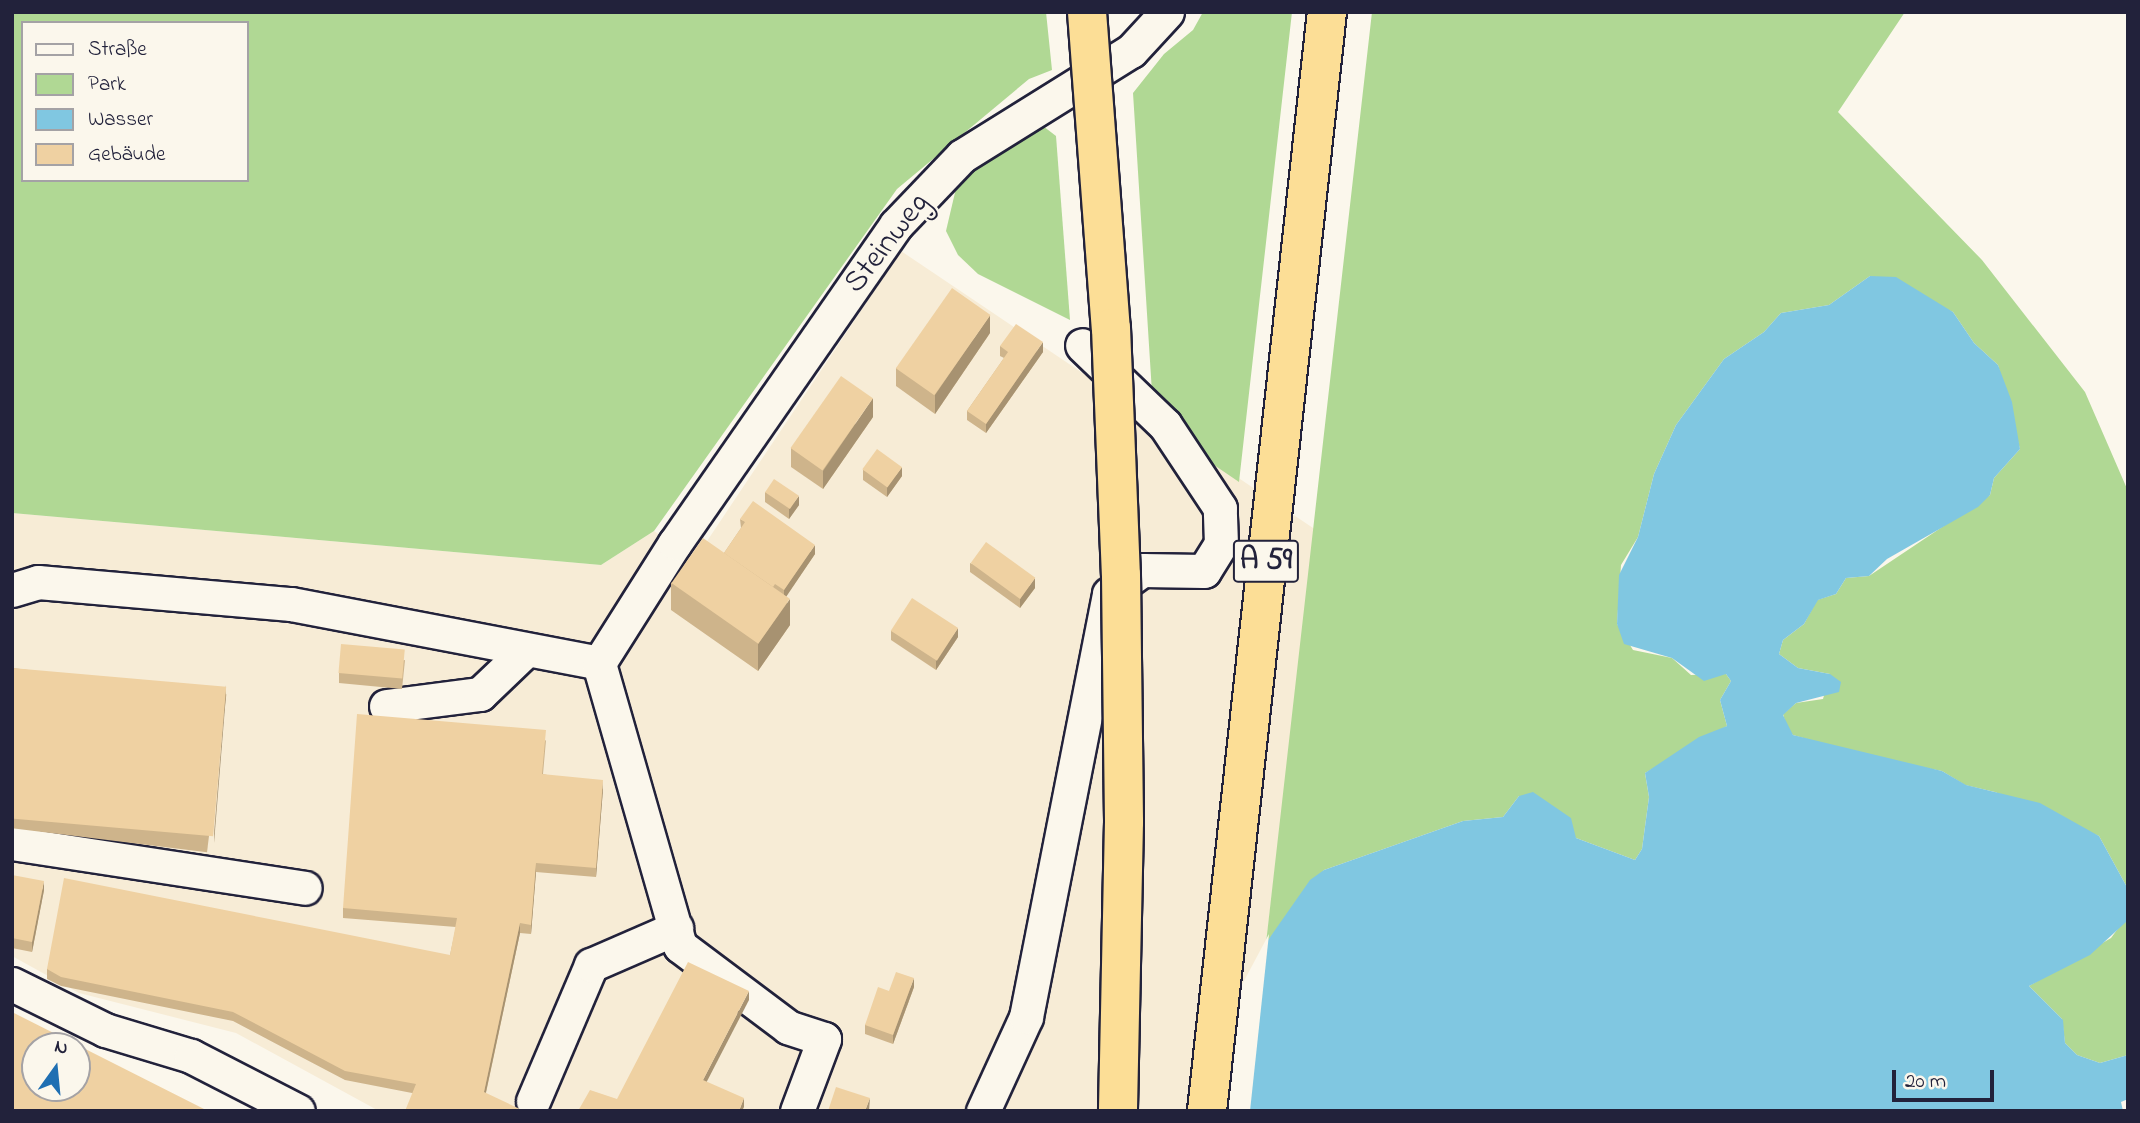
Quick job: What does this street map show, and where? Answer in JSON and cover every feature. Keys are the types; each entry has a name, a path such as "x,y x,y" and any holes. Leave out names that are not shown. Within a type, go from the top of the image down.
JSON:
{"highway":[{"path":"1087,12 1111,328 1121,575 1124,822 1118,1111"},
{"name":"A 59","path":"1207,1111 1327,12"}],"street":[{"name":"Steinweg","path":"599,663 675,543 897,225 962,156 1131,51 1167,12"},
{"path":"983,1111 1026,1017 1109,594 1142,570 1204,570 1221,544 1220,508 1165,425 1082,345"},
{"path":"12,590 38,582 291,604 524,652 599,663 681,946 778,1018 824,1039 797,1111"},
{"path":"386,706 480,694 524,652"},
{"path":"12,843 305,888"},
{"path":"533,1101 591,965 676,928"},
{"path":"12,984 105,1030 191,1056 298,1111"}],"shaded area":[{"path":"901,251 1316,530 1266,943 1220,1111 379,1111 236,1033 79,993 12,956 12,513 601,565 654,531 695,559"}],"green space":[{"path":"12,12 1046,12 1052,70 1029,79 897,189 654,531 601,565 12,513"},
{"path":"1203,12 1292,12 1239,482 1154,424 1133,93 1164,54 1193,30"},
{"path":"1372,12 1905,12 1838,112 1982,260 2085,392 2128,491 2128,889 2099,836 1995,792 1965,785 1942,771 1869,757 1793,735 1787,729 1783,714 1796,703 1823,699 1830,674 1798,668 1779,654 1783,640 1804,624 1817,600 1836,594 1846,578 1869,576 1990,495 1994,478 2020,449 1998,365 1974,343 1953,312 1870,276 1829,305 1781,313 1764,332 1724,359 1676,425 1654,474 1638,537 1621,565 1617,624 1633,650 1672,658 1691,675 1726,674 1731,681 1720,700 1727,726 1645,773 1649,797 1642,849 1635,860 1576,838 1519,796 1503,817 1463,821 1324,870 1266,943"},
{"path":"1043,126 1056,136 1070,320 978,274 958,255 946,231 957,184 1003,149"},
{"path":"2128,915 2128,1055 2100,1063 2077,1055 2065,1043 2062,1019 2029,986 2111,938"}],"water":[{"path":"1870,276 1896,277 1953,312 1974,343 1998,365 2012,402 2020,449 1994,478 1990,495 1978,507 1887,559 1869,576 1846,578 1836,594 1818,600 1804,624 1783,640 1779,654 1798,668 1830,674 1841,682 1839,692 1796,703 1783,715 1793,735 1942,771 1966,785 2040,803 2099,836 2128,889 2126,922 2090,955 2029,986 2063,1020 2065,1043 2077,1055 2100,1063 2128,1055 2128,1099 2121,1102 2123,1111 1220,1111 1266,943 1310,880 1324,870 1463,821 1503,817 1519,796 1533,792 1571,818 1576,838 1635,860 1642,849 1649,797 1645,773 1699,737 1727,726 1720,700 1731,681 1726,674 1704,681 1672,658 1624,644 1617,624 1619,575 1638,537 1654,474 1676,425 1724,359 1764,332 1781,313 1829,305"}],"pier":[{"path":"1269,934 1250,1111 1217,1111 1236,996"}],"building":[{"path":"952,288 991,315 934,395 896,368"},
{"path":"1016,324 1043,342 986,424 967,411 1008,352 1000,346"},
{"path":"841,376 873,398 822,470 791,448"},
{"path":"877,449 902,467 887,487 862,469"},
{"path":"774,479 799,496 790,509 765,492"},
{"path":"753,501 815,545 784,590 775,584 773,587 724,553 745,522 740,519"},
{"path":"703,538 790,599 758,644 671,583"},
{"path":"986,542 1035,578 1020,599 971,563"},
{"path":"912,598 958,628 937,661 891,631"},
{"path":"341,644 405,650 402,678 338,673"},
{"path":"12,668 226,687 213,836 12,819"},
{"path":"357,714 546,730 542,774 603,780 596,868 536,863 531,925 520,923 484,1092 524,1111 405,1111 416,1084 345,1071 233,1012 61,977 47,969 64,878 450,955 457,918 343,908"},
{"path":"12,875 44,881 32,942 12,938"},
{"path":"688,962 749,991 703,1080 744,1098 739,1111 578,1111 590,1090 617,1099"},
{"path":"896,972 914,978 893,1035 865,1025 878,987 889,991"},
{"path":"12,1012 52,1032 21,1032 21,1102 91,1102 91,1052 208,1111 12,1111"},
{"path":"836,1087 870,1098 865,1111 828,1111"}]}
